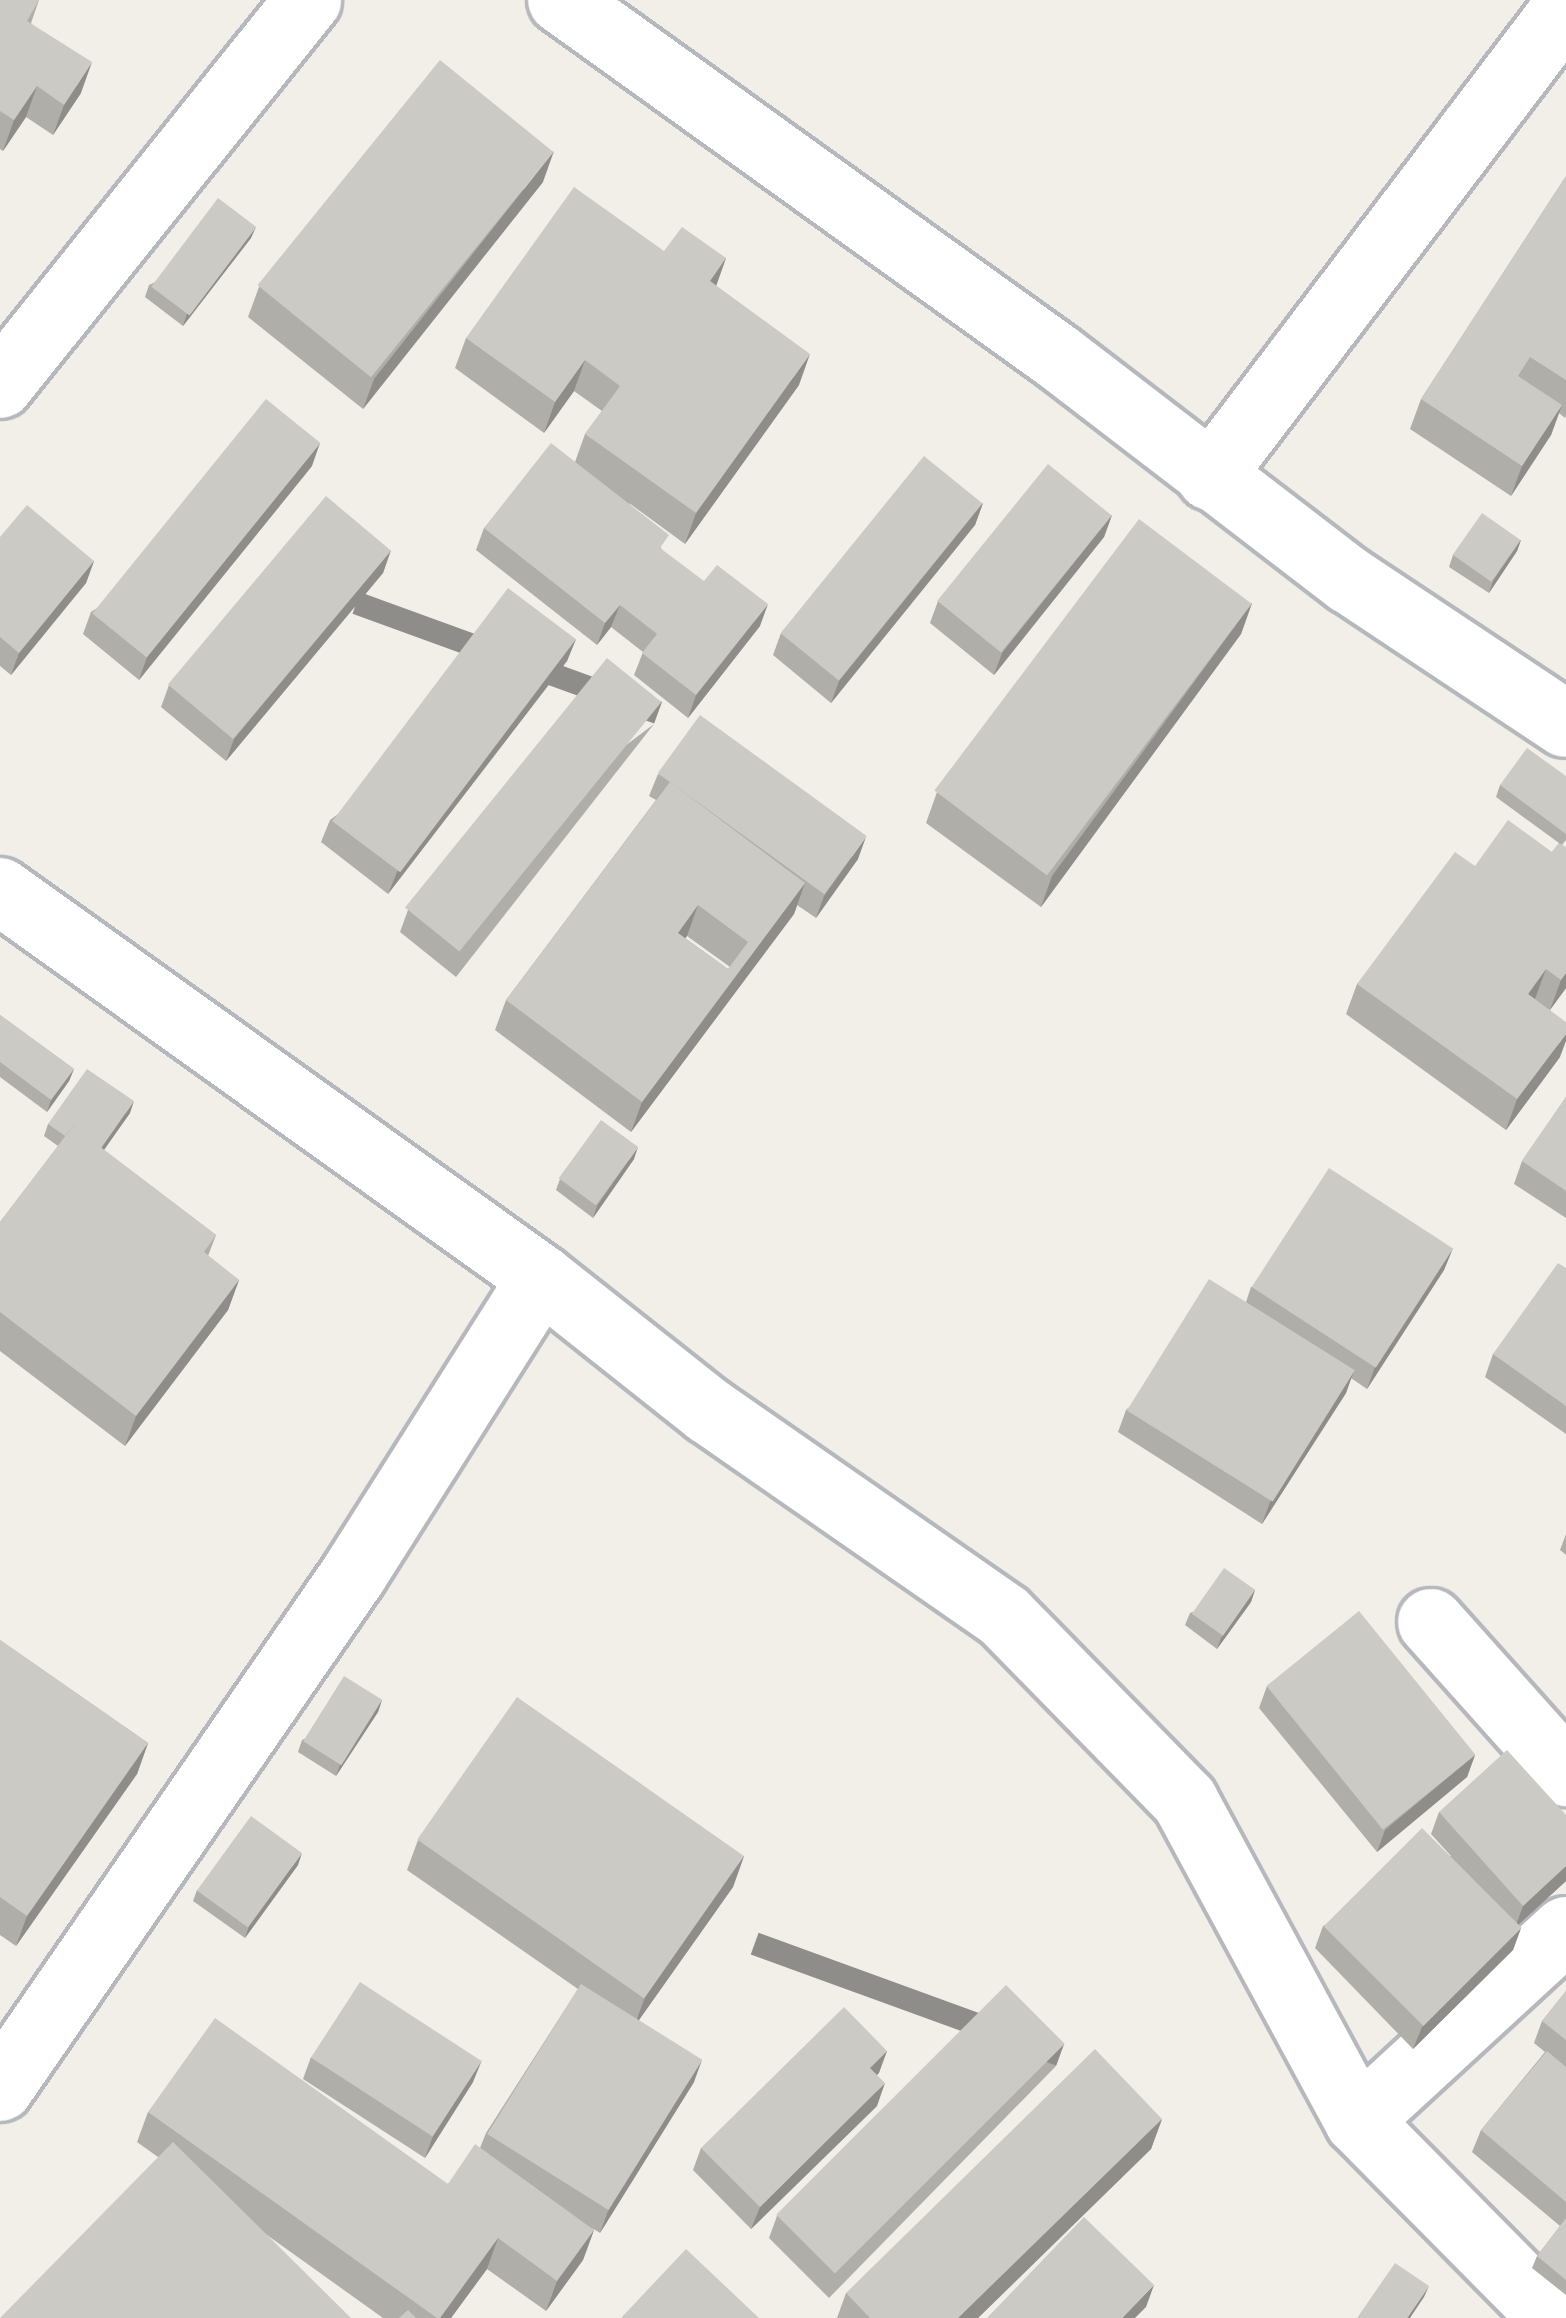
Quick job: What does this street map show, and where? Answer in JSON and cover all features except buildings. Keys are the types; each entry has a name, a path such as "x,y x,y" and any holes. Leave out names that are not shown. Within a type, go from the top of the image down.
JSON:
{"street":[{"path":"0,385 308,0"},
{"path":"562,0 1058,357 1210,477 1566,724"},
{"path":"1210,477 1566,8"},
{"path":"0,891 541,1278 709,1411 1004,1616 1185,1801 1358,2121 1553,2318"},
{"path":"0,2088 354,1574 541,1278"},
{"path":"1431,1622 1566,1773"},
{"path":"1358,2121 1566,1930"}]}
